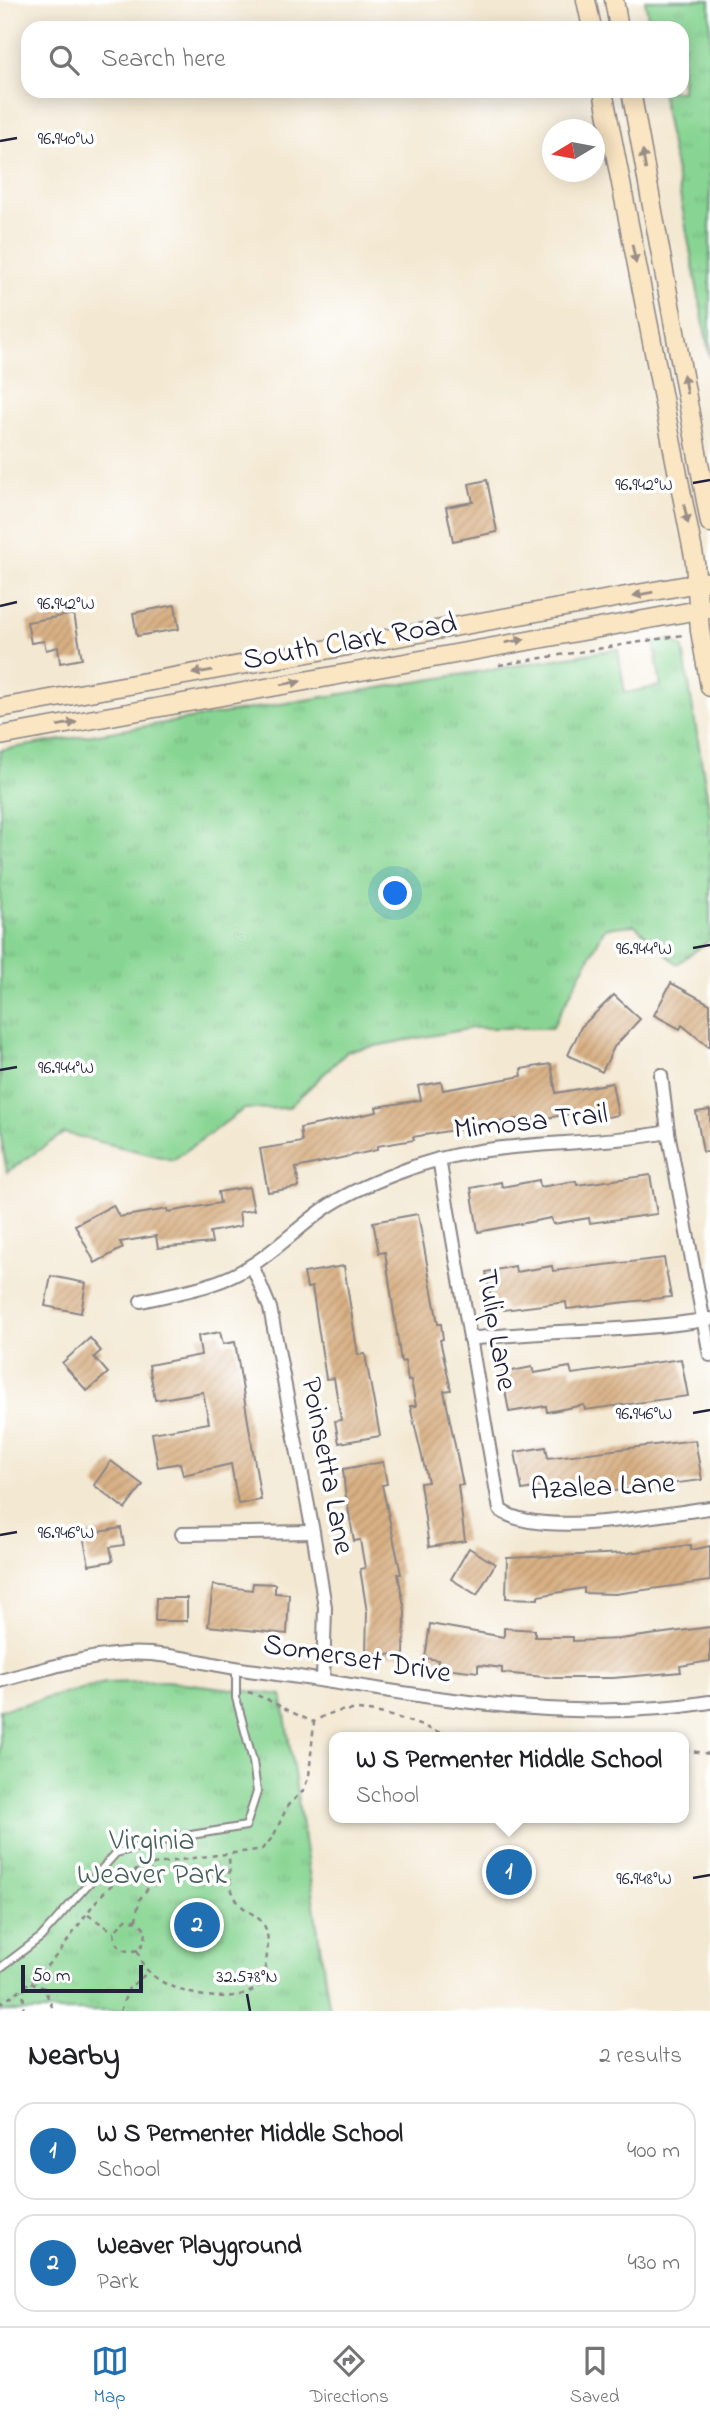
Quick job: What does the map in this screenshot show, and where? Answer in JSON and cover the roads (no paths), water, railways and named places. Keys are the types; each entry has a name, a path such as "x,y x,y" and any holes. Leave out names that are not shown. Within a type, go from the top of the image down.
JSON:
{"main road":[{"path":"586,0 590,21"},
{"path":"614,0 618,21"},
{"path":"604,98 695,562 703,582 710,687"},
{"path":"632,98 710,523"},
{"name":"South Clark Road","path":"0,708 703,582"},
{"name":"South Clark Road","path":"0,736 704,608"}],"street":[{"path":"661,1075 668,1132 707,1320 710,1355"},
{"name":"Mimosa Trail","path":"141,1301 218,1283 252,1265 326,1207 400,1171 483,1149 619,1142 668,1132"},
{"name":"Tulip Lane","path":"439,1159 500,1510"},
{"name":"Poinsetta Lane","path":"252,1265 270,1308 313,1532 325,1607 323,1680"},
{"path":"470,1339 525,1332 634,1329 707,1320"},
{"name":"Azalea Lane","path":"500,1510 510,1517 526,1520 571,1522 627,1520 710,1508"},
{"path":"181,1534 313,1532"},
{"name":"Somerset Drive","path":"0,1682 72,1661 126,1654 161,1654 236,1669 487,1706 634,1709 710,1702"}],"lane":[{"path":"0,1968 41,1937 116,1853 173,1838 246,1826 257,1792 253,1761 236,1698 236,1669"}],"place":[{"name":"W S Permenter Middle School","path":"509,1872"},
{"name":"Weaver Playground","path":"197,1925"}],"park label":[{"name":"Virginia Weaver Park","path":"152,1860"}]}
